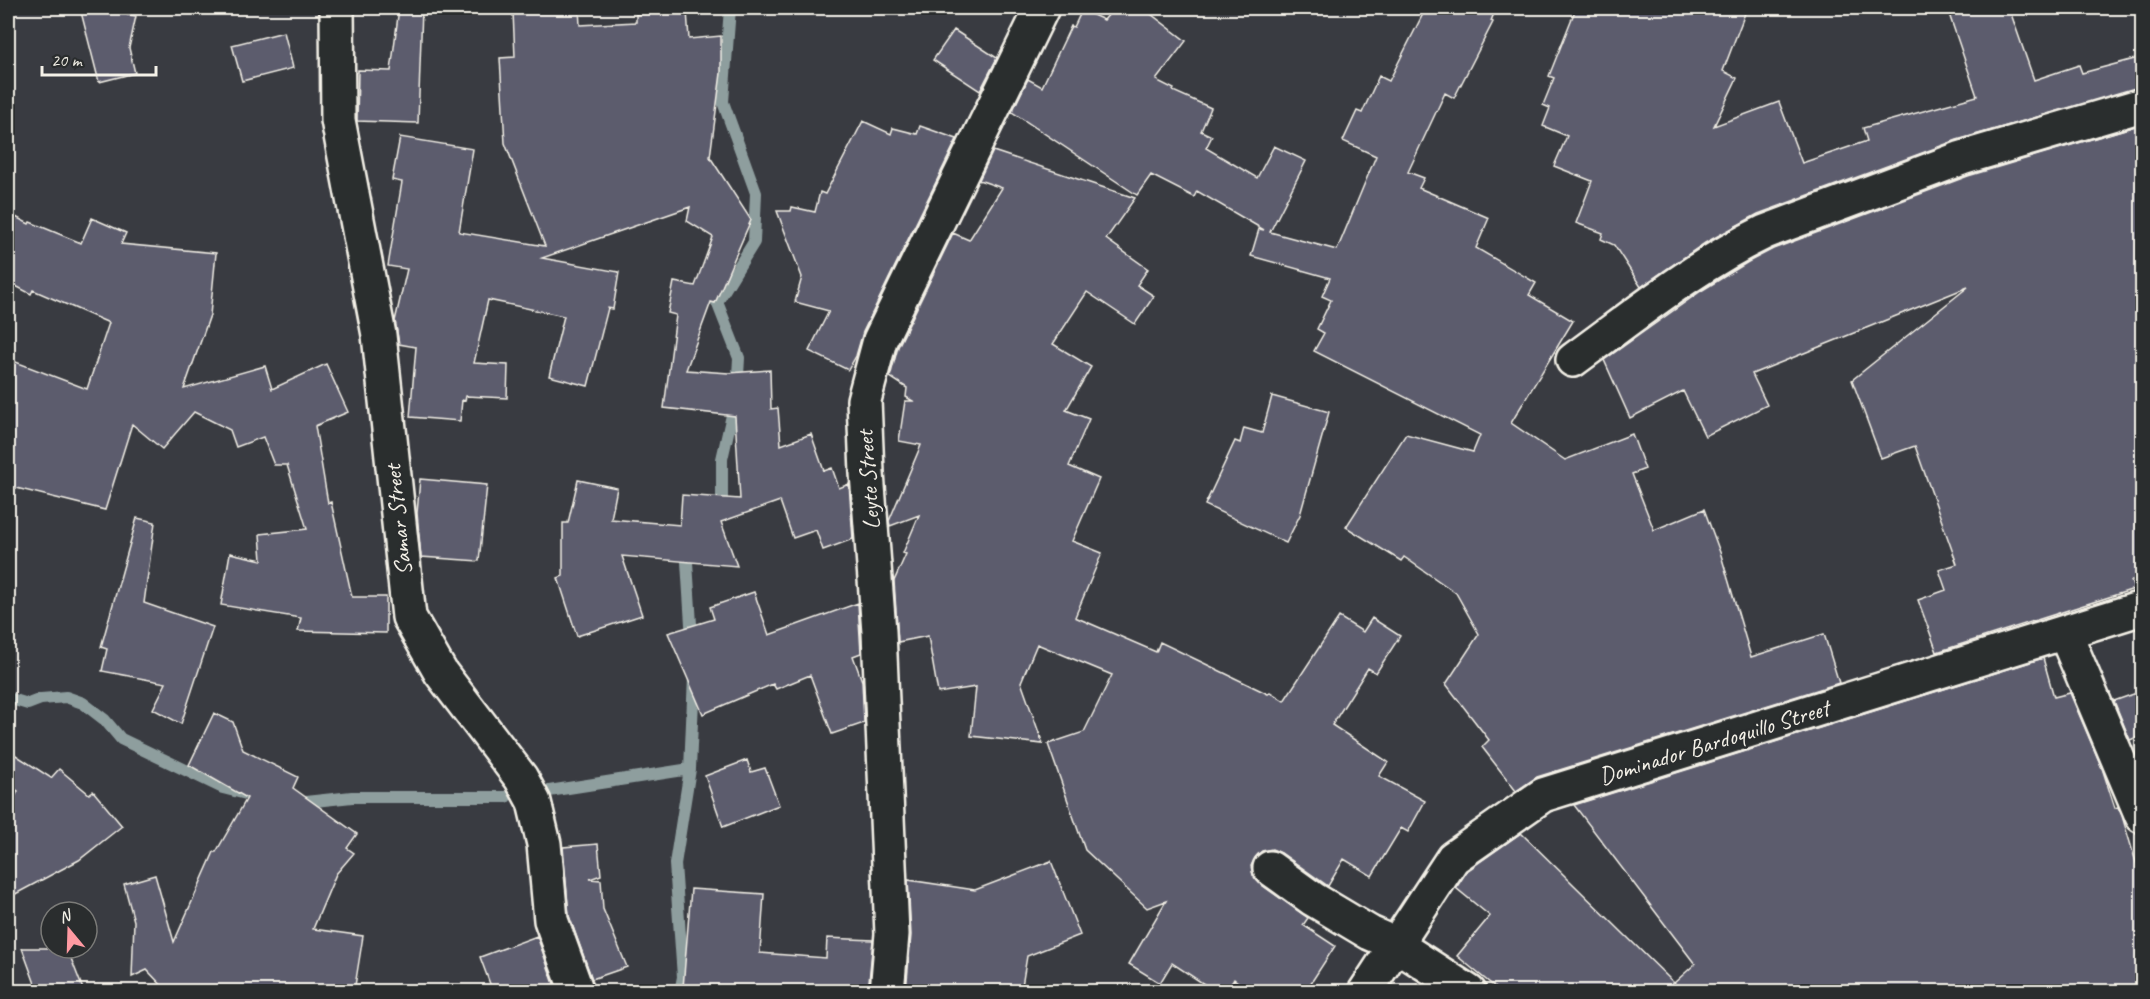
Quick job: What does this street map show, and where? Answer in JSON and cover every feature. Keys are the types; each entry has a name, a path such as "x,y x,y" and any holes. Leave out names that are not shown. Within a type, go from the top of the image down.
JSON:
{"street":[{"name":"Samar Street","path":"337,8 338,120 379,335 408,617 441,673 521,778 534,802 544,844 551,920 578,992"},
{"name":"Leyte Street","path":"887,992 892,934 879,632 864,400 880,340 1042,8"},
{"path":"1573,360 1673,288 1739,245 1765,232 1962,158 2142,105"},
{"name":"Dominador Bardoquillo Street","path":"1365,992 1453,858 1543,795 2142,608"},
{"path":"2065,633 2142,816"},
{"path":"1270,868 1313,899 1370,933 1395,944 1469,992"}],"building":[{"path":"80,8 95,8 136,16 129,48 135,73 99,82"},
{"path":"399,8 422,8 418,123 357,121 358,70 391,71"},
{"path":"1114,8 1143,8 1186,41 1156,80 1174,89 1173,91 1211,108 1201,131 1212,136 1206,148 1257,178 1274,146 1306,161 1270,232 1337,250 1376,156 1343,141 1357,111 1362,113 1379,76 1389,81 1426,8 1496,8 1491,21 1493,22 1454,98 1445,93 1408,172 1424,178 1419,188 1489,218 1476,248 1536,283 1529,295 1573,321 1511,423 1565,460 1632,434 1645,469 1632,474 1654,530 1704,509 1721,555 1751,657 1824,634 1839,683 1537,777 1516,791 1482,747 1489,740 1446,684 1479,634 1456,593 1404,557 1401,561 1346,527 1406,434 1473,452 1480,435 1314,351 1324,333 1317,329 1331,300 1322,296 1330,278 1251,256 1259,229 1264,230 1197,191 1194,197 1151,175 1137,195 1012,112 1028,79 1042,87 1071,26 1074,27 1082,10 1104,20"},
{"path":"1576,8 1747,8 1723,71 1737,78 1714,126 1779,102 1802,163 1867,141 1863,128 1977,96 1947,8 2009,8 2034,80 2079,65 2082,73 2142,57 2142,87 1957,140 1758,214 1705,243 1641,287 1614,245 1601,239 1603,233 1576,223 1592,181 1554,166 1567,136 1543,126 1550,108 1543,105 1554,78 1549,76"},
{"path":"579,9 580,25 636,22 636,14 687,11 689,39 721,36 721,73 710,157 751,220 715,303 711,302 686,370 729,373 770,370 771,409 778,408 781,445 811,434 824,471 832,468 839,488 849,484 853,539 823,550 816,530 793,538 780,501 721,522 737,566 622,556 642,615 577,636 558,578 563,576 563,523 568,523 578,480 617,488 611,519 680,525 682,495 740,499 735,416 664,408 676,315 668,313 674,282 695,286 713,237 687,221 690,207 542,258 619,272 613,309 608,308 588,386 549,376 564,316 488,300 474,363 508,365 507,398 466,396 465,401 462,400 460,421 410,417 416,347 399,344 395,321 407,269 388,266 402,182 392,180 400,137 473,149 459,232 545,246 505,143 500,58 515,57 513,12"},
{"path":"954,30 997,58 980,91 933,60"},
{"path":"284,32 293,68 242,81 232,45"},
{"path":"863,121 891,134 893,128 917,134 920,126 957,139 863,332 856,356 848,370 809,351 829,311 795,302 802,277 777,211 791,211 792,207 815,212 820,192 825,194"},
{"path":"2142,124 2142,578 2131,581 2134,589 1937,652 1918,600 1946,590 1939,570 1957,564 1915,446 1881,458 1852,380 1968,287 1752,374 1767,405 1705,436 1683,391 1630,418 1604,360 1701,291 1748,262 1773,249 1968,176"},
{"path":"993,151 1135,198 1106,239 1148,269 1137,285 1154,296 1135,324 1087,292 1053,344 1091,367 1066,410 1089,419 1069,466 1099,479 1072,541 1102,553 1075,617 1156,652 1160,642 1268,694 1270,692 1284,701 1339,617 1363,632 1372,618 1400,636 1376,673 1368,668 1332,725 1388,762 1379,776 1425,801 1408,832 1401,828 1372,876 1344,859 1328,886 1272,849 1262,851 1251,866 1253,875 1259,883 1308,918 1303,925 1335,946 1305,992 1251,992 1234,979 1226,992 1216,992 1172,963 1160,983 1129,964 1166,901 1147,908 1085,850 1048,744 1084,732 1112,675 1037,644 1021,682 1043,744 971,736 976,687 938,693 928,636 898,642 894,581 919,515 890,526 889,521 921,445 899,441 905,401 913,401 906,397 907,388 890,377 898,347 953,233 969,240 1002,188 979,180"},
{"path":"8,213 29,224 30,222 81,243 92,218 126,233 121,244 216,253 210,315 184,389 265,366 272,389 326,364 348,412 315,426 328,503 331,502 352,597 386,597 386,633 298,631 301,618 221,605 230,553 262,560 260,534 307,529 287,465 274,465 263,437 236,447 230,430 194,412 162,449 132,424 105,510 8,486 8,359 87,389 109,323 33,290 31,294 8,282"},
{"path":"1272,396 1329,412 1300,515 1286,543 1205,505 1235,441 1240,443 1244,428 1262,433"},
{"path":"420,479 487,485 479,561 421,557 417,513"},
{"path":"137,518 155,522 144,603 213,627 181,724 153,709 166,683 102,671 107,649 101,647"},
{"path":"754,592 769,635 858,603 861,653 853,656 862,681 864,723 832,734 810,675 776,689 773,684 703,714 668,633 714,619 710,607"},
{"path":"2043,658 2054,697 2070,693 2102,768 2115,808 2118,807 2122,816 2142,882 2142,992 1501,992 1457,956 1490,916 1456,888 1467,871 1521,833 1674,983 1695,964 1574,805"},
{"path":"2142,691 2142,735 2130,740 2114,701"},
{"path":"214,713 233,722 243,750 298,777 293,788 357,834 347,848 354,853 336,874 313,929 363,936 354,992 168,992 147,970 132,977 134,921 124,884 155,875 174,942 214,852 247,798 189,765"},
{"path":"8,750 51,778 59,769 89,794 93,791 122,826 79,860 8,898 8,810 18,791 8,784"},
{"path":"747,760 751,772 765,768 779,805 723,827 705,776"},
{"path":"598,844 601,875 590,879 601,880 603,909 627,967 592,979 569,916 563,847"},
{"path":"1051,861 1080,935 1027,956 1021,992 906,992 911,935 908,880 975,890"},
{"path":"691,889 764,894 760,953 826,958 827,938 873,940 868,992 720,992 683,988"},
{"path":"537,936 554,984 533,992 493,992 480,957"},
{"path":"22,948 39,948 39,960 72,960 84,992 38,992"}],"waterway":[{"path":"716,510 722,499 722,459 737,393 739,358 717,302 754,242 756,193 723,102 730,8"},
{"path":"692,640 687,562 694,549"},
{"path":"680,992 683,977 675,864 690,769 694,676"},
{"path":"8,698 28,704 41,699 66,697 83,703 105,720 121,739 223,788 250,795"},
{"path":"549,791 690,769"},
{"path":"296,803 352,797 506,797"}]}
